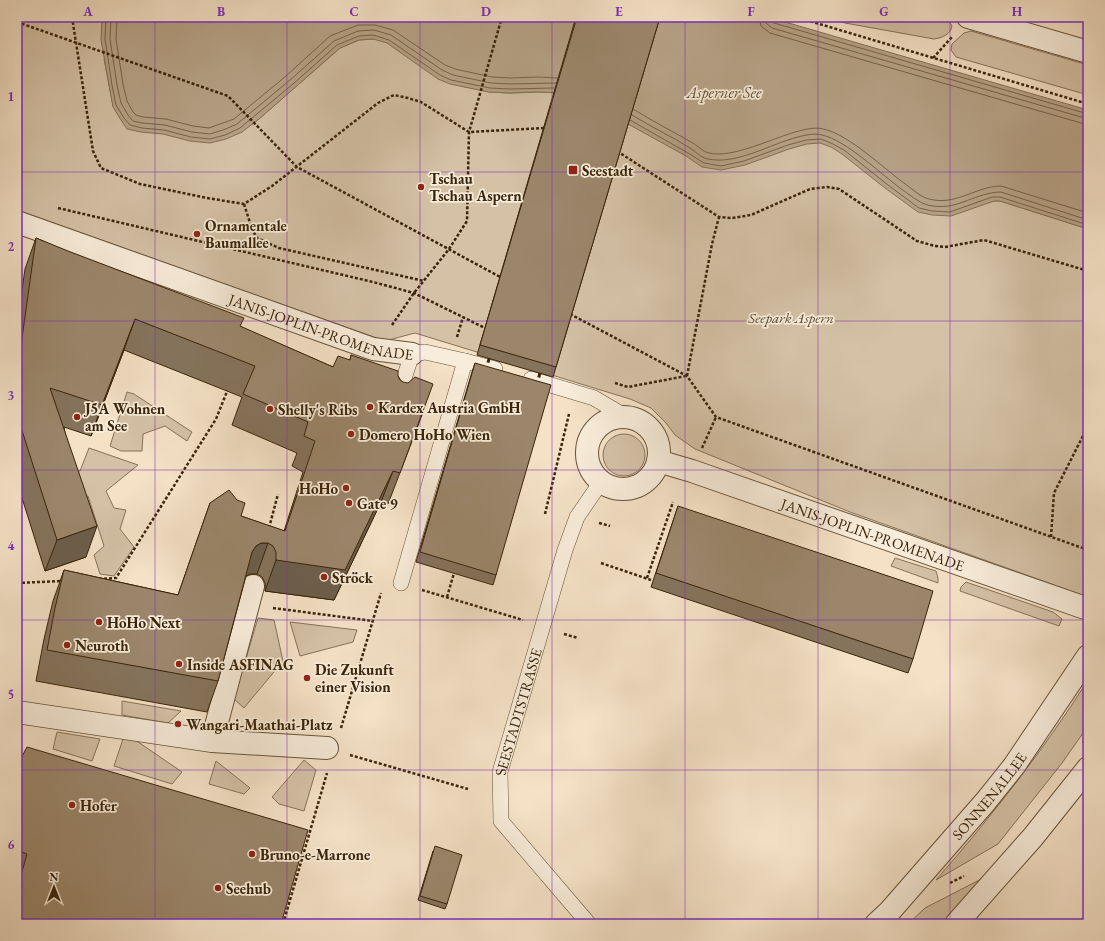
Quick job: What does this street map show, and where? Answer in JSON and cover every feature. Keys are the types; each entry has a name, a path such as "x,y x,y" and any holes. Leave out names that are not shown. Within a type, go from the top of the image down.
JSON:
{"street":[{"path":"968,17 1088,52"},
{"name":"JANIS-JOPLIN-PROMENADE","path":"17,222 373,349 412,354"},
{"path":"626,417 638,420 648,427 655,437 658,449 658,462 653,472 645,481 635,487 623,489 611,487 601,482 593,473 588,463 587,451 589,440 595,430 604,422 615,418 626,417"},
{"name":"JANIS-JOPLIN-PROMENADE","path":"658,462 692,472 1088,609"},
{"path":"212,741 251,596"},
{"name":"SONNENALLEE","path":"876,924 890,911 986,801 1014,766 1088,656"},
{"path":"20,712 212,741 331,749"},
{"path":"956,924 1034,837 1088,768"}],"lane":[{"name":"JANIS-JOPLIN-PROMENADE","path":"412,354 425,352 465,361 594,398 626,417"},
{"path":"395,405 412,354"},
{"path":"401,583 465,361"},
{"name":"SEESTADTSTRASSE","path":"589,924 501,821 500,772 565,550 578,517 601,482"}],"path":[{"path":"72,17 92,150 101,168 140,184 244,204 272,186 378,103 394,95 421,102 469,132 548,128"},
{"path":"390,328 414,293 449,250 467,221 469,132 502,17"},
{"path":"796,17 1088,104"},
{"path":"17,22 228,96 297,166 449,250 505,279"},
{"path":"612,148 719,217 732,218 751,215 810,189 827,187 838,189 917,241 935,246 946,247 984,240 1088,271"},
{"path":"244,204 252,229 257,238 279,248 424,281"},
{"path":"55,207 414,293 494,332"},
{"path":"687,376 712,244 719,217"},
{"path":"568,313 687,376 716,417 1088,550"},
{"path":"614,383 628,387 674,377 687,376"},
{"path":"93,579 116,578 216,419 230,383"},
{"path":"545,514 574,393"},
{"path":"700,451 716,417"},
{"path":"1051,537 1054,493 1088,426"},
{"path":"268,533 278,494"},
{"path":"647,578 673,502"},
{"path":"601,563 651,580"},
{"path":"447,597 454,573"},
{"path":"283,924 331,749 373,621 385,579 578,638"},
{"path":"17,583 63,581"},
{"path":"251,596 373,621"},
{"path":"331,749 468,789"}],"green space":[{"name":"Seepark Aspern","path":"17,17 136,17 104,59 113,106 248,127 340,48 359,40 373,39 384,34 452,84 489,92 560,93 794,132 994,201 1000,201 1088,229 1088,597 850,512 695,449 675,435 666,423 651,408 630,399 415,333 385,341 17,210"},
{"path":"824,17 935,17 949,21 952,26 946,35 934,39 845,23"},
{"path":"971,31 1088,65 1088,95 956,57 951,50 952,44 964,33"},
{"path":"127,392 134,394 192,432 187,441 165,426 143,434 142,451 121,451 110,446"},
{"path":"620,434 628,434 636,437 642,443 645,455 642,467 636,473 628,476 620,476 612,473 606,467 603,459 603,451 606,443 612,437"},
{"path":"89,448 138,465 106,491 114,508 126,510 120,529 134,547 114,576 100,574 94,555 104,546 88,496 75,500 65,467 80,471"},
{"path":"895,558 936,571 938,583 891,566"},
{"path":"966,582 1053,612 1062,619 1059,626 960,591 961,587"},
{"path":"258,618 274,620 283,661 244,708 234,699"},
{"path":"290,622 357,630 353,642 300,656"},
{"path":"1088,680 1088,726 1062,763 998,844 936,880 977,832 1035,758"},
{"path":"122,701 181,711 168,723 122,715"},
{"path":"57,732 100,739 92,761 53,749"},
{"path":"125,733 182,772 172,784 114,766"},
{"path":"304,760 316,770 304,811 279,804 272,797"},
{"path":"216,761 250,788 244,794 209,784"},
{"path":"991,874 945,924 908,924 925,908"}],"water":[{"name":"Asperner See","path":"102,17 768,17 1088,110 1088,229 1000,201 994,201 951,216 932,215 918,212 842,154 831,147 820,143 807,144 745,165 721,170 702,167 686,156 628,124 591,101 560,93 489,92 450,84 438,79 387,43 373,39 359,40 340,48 259,119 242,132 226,139 210,143 190,141 163,134 127,129 113,107 101,40"}],"building":[{"path":"577,17 660,17 556,367 480,345"},
{"path":"36,238 244,318 240,326 333,367 338,356 350,360 351,355 398,371 398,376 403,382 408,383 415,377 433,384 400,473 393,471 345,570 276,560 276,552 273,546 268,543 261,543 256,546 252,552 218,681 47,650 64,570 178,595 210,503 229,490 237,500 245,503 241,516 285,531 315,441 304,436 308,422 243,394 255,366 135,319 102,405 50,388 97,526 57,540 17,415 17,374"},
{"path":"475,363 551,385 496,575 420,552"},
{"path":"678,506 933,591 913,659 656,573"},
{"path":"27,747 308,830 281,924 17,924 17,889 27,854 17,850 17,766"},
{"path":"435,846 462,855 447,904 420,896"}],"railway":[{"path":"484,376 492,349"},
{"path":"535,391 543,362"}],"place":[{"name":"Seestadt","path":"573,170"},
{"name":"Tschau Tschau Aspern","path":"421,187"},
{"name":"Ornamentale Baumallee","path":"197,234"},
{"name":"Kardex Austria GmbH","path":"370,407"},
{"name":"Shelly's Ribs","path":"270,409"},
{"name":"J5A Wohnen am See","path":"77,417"},
{"name":"Domero HoHo Wien","path":"351,434"},
{"name":"HoHo","path":"346,488"},
{"name":"Gate 9","path":"349,503"},
{"name":"Ströck","path":"324,577"},
{"name":"HoHo Next","path":"99,622"},
{"name":"Neuroth","path":"67,645"},
{"name":"Inside ASFINAG","path":"179,664"},
{"name":"Die Zukunft einer Vision","path":"307,678"},
{"name":"Wangari-Maathai-Platz","path":"178,724"},
{"name":"Hofer","path":"72,805"},
{"name":"Bruno-e-Marrone","path":"252,854"},
{"name":"Seehub","path":"218,888"}]}
